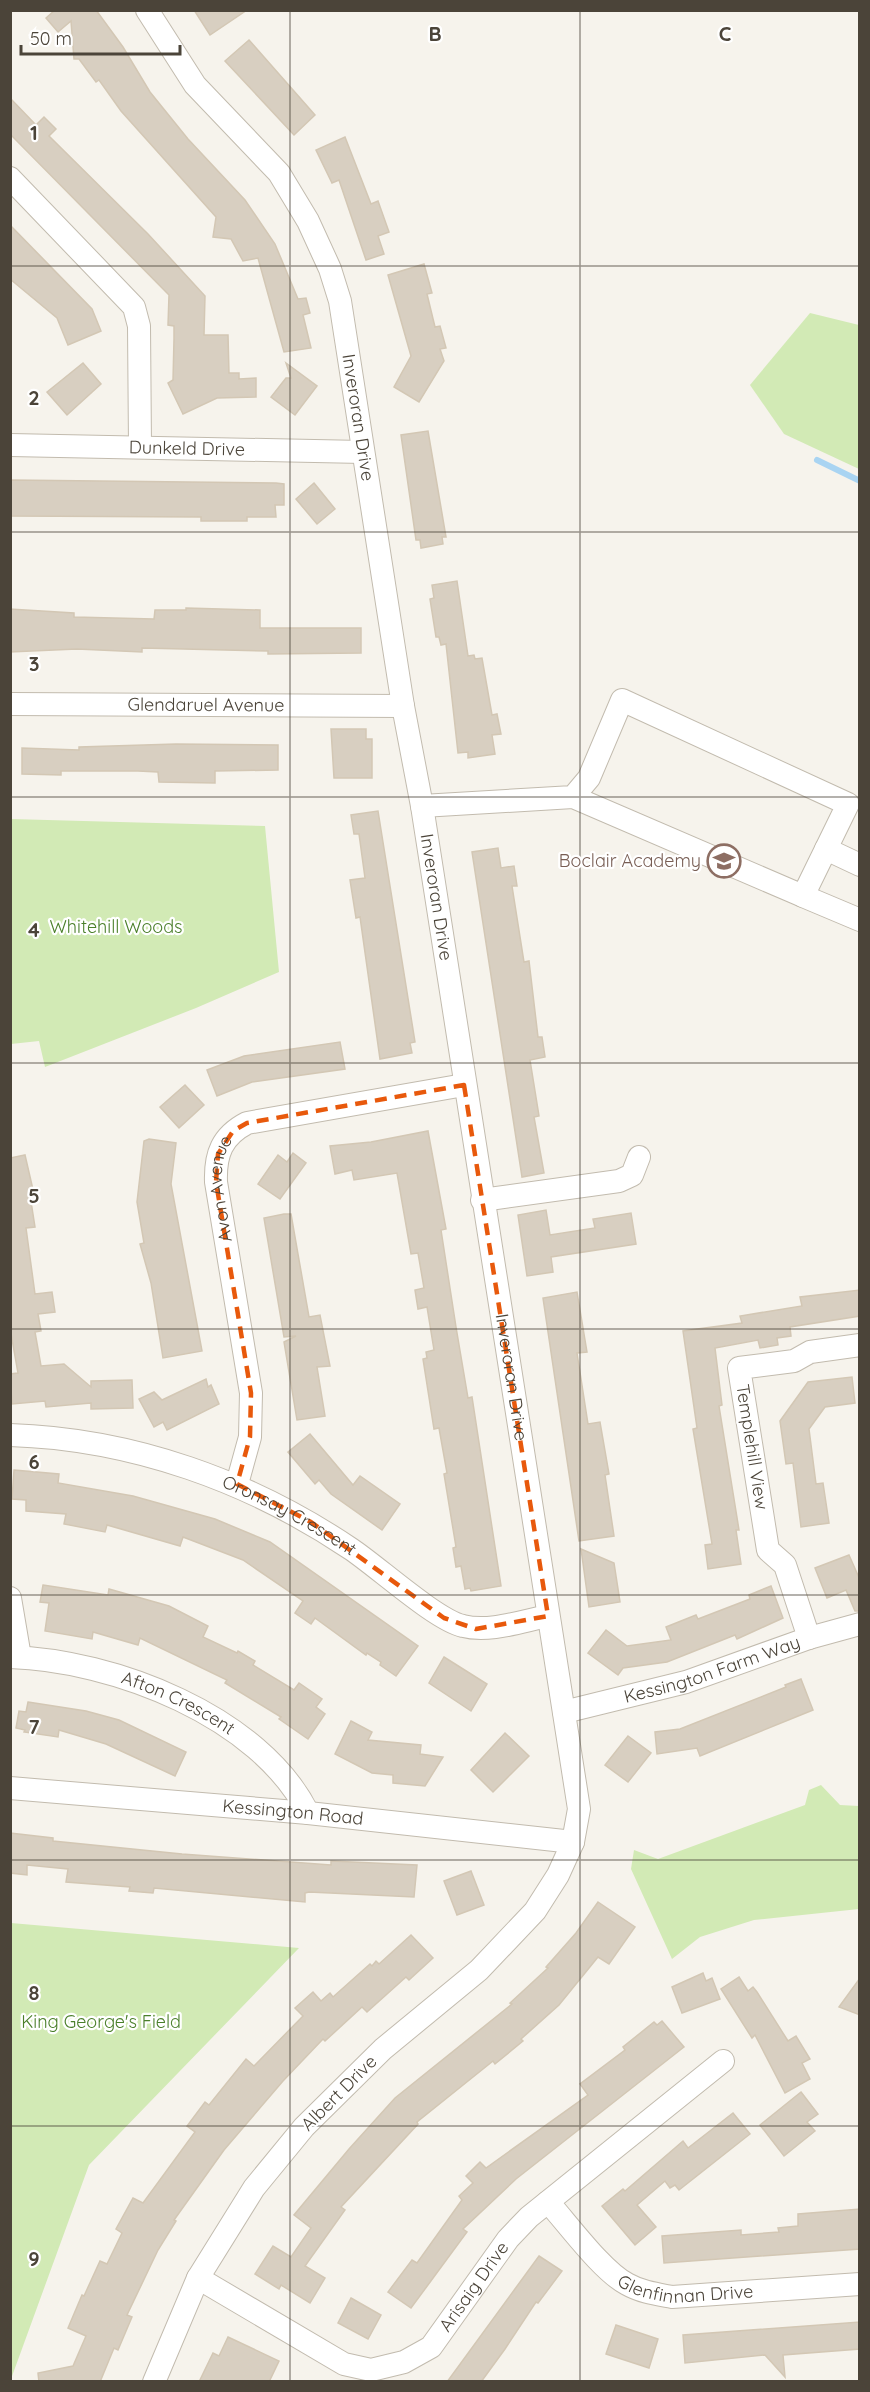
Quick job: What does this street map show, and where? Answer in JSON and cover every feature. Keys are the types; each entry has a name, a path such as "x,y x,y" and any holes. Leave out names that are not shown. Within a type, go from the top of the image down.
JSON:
{"street":[{"name":"Inveroran Drive","path":"147,10 195,85 279,173 308,221 330,268 340,300 403,706 422,806 579,1809 573,1842"},
{"path":"10,178 134,307 140,326 140,447"},
{"name":"Dunkeld Drive","path":"10,446 363,452"},
{"path":"573,797 589,778 622,700 854,806 826,849 803,896"},
{"name":"Glendaruel Avenue","path":"10,704 403,706"},
{"path":"422,806 573,797 860,920"},
{"path":"826,849 860,865"},
{"name":"Avon Avenue","path":"237,1484 250,1437 251,1393 216,1182 218,1154 223,1142 233,1131 247,1123 464,1085"},
{"path":"482,1200 619,1181 632,1175 639,1158"},
{"name":"Templehill View","path":"809,1638 785,1565 768,1550 740,1368 794,1361 810,1352 860,1345"},
{"name":"Oronsay Crescent","path":"10,1435 114,1448 171,1462 237,1484 311,1522 369,1561 444,1618 461,1626 476,1629 548,1616"},
{"path":"10,1598 15,1657"},
{"name":"Kessington Farm Way","path":"564,1712 686,1682 809,1638 860,1624"},
{"name":"Afton Crescent","path":"15,1657 107,1672 138,1682 209,1716 266,1759 299,1796 308,1813"},
{"name":"Kessington Road","path":"10,1788 308,1813 573,1842"},
{"name":"Albert Drive","path":"154,2382 198,2278 254,2188 304,2127 383,2049 479,1970 535,1911 558,1875 573,1842"},
{"name":"Arisaig Drive","path":"198,2278 344,2364 371,2370 404,2362 431,2348 508,2239 548,2202 723,2061"},
{"name":"Glenfinnan Drive","path":"548,2202 606,2266 624,2283 643,2292 672,2297 860,2284"}],"highlighted area":[{"path":"464,1085 548,1616 476,1629 444,1618 311,1522 237,1484 250,1437 251,1393 216,1182 218,1154 233,1131 247,1123"}],"green space":[{"path":"810,313 859,325 859,469 784,434 750,385"},
{"name":"Whitehill Woods","path":"11,819 265,826 279,972 196,1008 45,1067 39,1041 11,1044"},
{"path":"821,1785 840,1805 859,1806 859,1909 754,1920 700,1937 672,1959 631,1869 634,1850 658,1859 805,1805 809,1790"},
{"name":"King George's Field","path":"11,1923 299,1948 89,2165 11,2379"}],"building":[{"path":"55,10 96,10 123,47 150,92 188,139 245,200 275,244 298,299 306,298 310,313 303,315 311,348 284,352 258,258 243,261 231,239 213,237 216,217 121,111 99,80 96,82 79,59 74,59 71,21 58,32 46,18"},
{"path":"194,10 247,10 210,35"},
{"path":"249,40 315,115 294,135 225,61"},
{"path":"10,98 36,125 44,117 56,129 49,136 148,234 205,296 204,335 228,335 229,373 239,373 239,379 256,378 256,397 217,398 183,414 168,383 173,380 174,339 174,326 168,325 169,295 10,134"},
{"path":"345,137 371,204 378,201 389,232 378,236 384,254 366,260 339,180 332,183 316,150"},
{"path":"10,225 92,309 101,331 68,345 57,318 10,279"},
{"path":"424,264 432,293 427,294 435,327 440,326 446,348 440,349 444,361 419,402 394,387 411,356 388,275"},
{"path":"83,363 101,384 67,415 47,392"},
{"path":"286,363 317,386 295,415 271,397 286,378 291,378"},
{"path":"428,431 446,537 442,537 443,544 421,548 420,540 416,540 401,435"},
{"path":"10,480 276,483 284,484 284,505 275,505 276,517 247,517 247,521 201,521 201,517 10,516"},
{"path":"314,483 335,509 317,524 296,499"},
{"path":"457,581 468,656 474,655 475,659 482,658 492,715 497,714 501,734 492,735 495,754 468,758 468,752 458,753 446,644 441,645 439,637 436,637 430,599 434,598 432,585"},
{"path":"186,608 260,610 260,628 361,628 361,653 268,654 268,651 142,648 142,652 77,649 10,652 10,609 74,613 74,617 154,619 155,610 186,610"},
{"path":"331,729 366,729 366,739 372,739 372,778 334,778"},
{"path":"176,744 278,745 278,770 215,771 215,783 159,782 158,772 138,771 61,771 61,775 22,774 22,748 79,750 79,747"},
{"path":"378,811 415,1042 410,1043 412,1053 380,1059 360,917 356,918 350,880 365,878 359,834 354,834 351,815"},
{"path":"498,848 501,868 514,866 517,886 512,886 524,962 529,961 538,1037 542,1037 545,1057 530,1060 539,1116 534,1117 544,1173 522,1177 472,852"},
{"path":"340,1042 345,1069 252,1082 217,1096 207,1070 244,1056"},
{"path":"185,1085 204,1105 179,1128 160,1107"},
{"path":"428,1131 446,1229 441,1230 456,1327 468,1398 472,1397 501,1586 471,1591 470,1588 465,1589 461,1566 456,1567 453,1548 456,1547 444,1474 447,1473 439,1428 434,1429 423,1359 427,1358 426,1352 434,1350 427,1307 418,1309 415,1290 424,1288 418,1253 411,1254 397,1173 354,1180 352,1170 335,1174 330,1146 371,1142"},
{"path":"149,1139 176,1143 171,1184 202,1351 163,1358 151,1283 140,1244 144,1243 137,1202 144,1141"},
{"path":"293,1153 306,1163 280,1199 258,1184 278,1155 287,1162"},
{"path":"25,1155 34,1194 30,1195 35,1227 26,1228 35,1294 52,1292 55,1312 38,1314 41,1331 35,1332 41,1366 64,1364 91,1387 91,1381 132,1380 133,1408 91,1409 91,1403 46,1407 45,1401 12,1404 10,1374 18,1373 10,1328 10,1158"},
{"path":"546,1210 550,1235 595,1228 593,1219 631,1213 636,1244 551,1257 553,1272 527,1276 518,1215"},
{"path":"291,1214 309,1317 320,1315 330,1366 317,1367 325,1416 297,1420 284,1342 296,1336 284,1337 264,1218"},
{"path":"860,1290 860,1316 790,1327 791,1336 777,1338 778,1345 760,1348 758,1340 715,1348 722,1405 719,1406 739,1530 736,1530 741,1564 708,1569 705,1545 712,1544 693,1429 697,1428 683,1331 742,1323 740,1316 802,1306 800,1297"},
{"path":"577,1292 587,1352 577,1353 588,1424 600,1422 609,1474 605,1475 614,1536 579,1541 543,1298"},
{"path":"852,1377 855,1403 825,1407 809,1429 816,1484 823,1483 829,1523 801,1527 793,1463 786,1464 780,1421 808,1382"},
{"path":"206,1379 208,1387 211,1385 219,1404 167,1430 163,1422 154,1427 139,1399 154,1392 162,1400"},
{"path":"310,1434 353,1485 360,1476 400,1504 382,1530 331,1494 319,1480 315,1484 288,1452"},
{"path":"14,1470 59,1474 58,1483 133,1496 215,1519 270,1542 418,1646 396,1676 380,1665 381,1662 367,1653 366,1655 315,1618 311,1624 295,1613 303,1601 243,1560 183,1537 180,1546 107,1525 105,1532 64,1524 66,1514 26,1511 26,1500 12,1499"},
{"path":"581,1549 614,1563 620,1602 589,1607"},
{"path":"849,1555 860,1580 860,1611 855,1611 846,1590 827,1598 815,1568"},
{"path":"43,1585 108,1595 109,1589 169,1606 208,1626 203,1637 237,1653 238,1651 255,1661 253,1665 294,1690 299,1683 322,1699 316,1707 325,1714 308,1739 279,1719 281,1717 225,1683 227,1680 140,1638 138,1645 93,1632 92,1639 45,1631 49,1603 40,1602"},
{"path":"771,1586 783,1618 737,1639 735,1635 667,1662 623,1668 618,1675 588,1653 606,1630 627,1646 671,1640 666,1627 696,1615 698,1619 750,1599 749,1595"},
{"path":"444,1657 487,1684 471,1711 429,1683"},
{"path":"801,1679 813,1710 700,1756 697,1748 657,1754 655,1732 680,1729"},
{"path":"28,1702 86,1711 119,1720 186,1752 175,1776 106,1744 59,1730 58,1737 24,1732 25,1730 16,1728 19,1711 26,1712"},
{"path":"351,1721 372,1732 368,1740 421,1745 420,1754 443,1757 425,1786 393,1783 393,1775 372,1773 335,1754"},
{"path":"505,1733 529,1756 493,1792 471,1770"},
{"path":"628,1736 651,1753 628,1782 605,1765"},
{"path":"10,1833 53,1838 53,1841 182,1854 331,1865 331,1861 417,1865 414,1897 309,1892 305,1893 305,1902 154,1888 153,1893 129,1891 130,1887 66,1882 68,1869 27,1865 27,1875 10,1873"},
{"path":"471,1871 484,1905 457,1915 444,1881"},
{"path":"598,1902 635,1927 609,1964 598,1957 559,2005 521,2039 523,2041 495,2064 493,2061 417,2122 418,2124 341,2207 345,2210 305,2266 325,2278 310,2303 281,2285 279,2289 255,2274 273,2246 291,2257 311,2228 294,2215 395,2098 512,2004 510,2003 548,1968 546,1967 576,1933"},
{"path":"411,1935 433,1958 409,1980 406,1977 367,2012 362,2007 325,2041 323,2039 283,2081 224,2150 174,2220 176,2221 158,2250 127,2315 132,2317 118,2350 114,2348 100,2382 39,2382 38,2373 73,2366 86,2336 68,2328 82,2295 84,2296 100,2261 107,2264 122,2233 116,2229 133,2198 143,2203 195,2132 187,2126 205,2102 209,2105 246,2059 254,2066 303,2016 295,2008 313,1992 321,2001 330,1993 333,1997 370,1964 372,1966 376,1961 379,1964"},
{"path":"703,1973 706,1981 712,1978 720,1999 682,2013 672,1987"},
{"path":"739,1977 748,1991 753,1987 757,1992 788,2041 796,2036 810,2059 802,2063 810,2079 785,2093 755,2035 752,2038 721,1989"},
{"path":"860,1978 860,2015 839,2007"},
{"path":"662,2021 684,2047 516,2179 463,2229 467,2232 411,2308 388,2292 412,2260 417,2263 462,2200 459,2196 473,2183 466,2176 480,2162 486,2168 588,2095 580,2084 625,2050 623,2047 654,2022 657,2025"},
{"path":"801,2092 818,2114 807,2122 815,2131 784,2156 760,2125"},
{"path":"733,2113 750,2134 679,2190 675,2185 670,2188 665,2181 637,2205 656,2227 635,2245 602,2206 623,2189 625,2191 683,2141 688,2148"},
{"path":"860,2209 860,2249 664,2263 662,2236 741,2230 741,2235 779,2232 778,2228 798,2226 798,2214"},
{"path":"539,2256 562,2271 538,2303 536,2302 481,2382 447,2382"},
{"path":"351,2298 381,2315 368,2339 338,2323"},
{"path":"860,2322 860,2349 783,2355 785,2377 765,2355 685,2363 683,2335"},
{"path":"616,2325 658,2339 649,2368 606,2354"},
{"path":"228,2337 279,2361 269,2382 199,2382 213,2353 219,2356"}],"waterway":[{"path":"817,460 860,481"}],"place":[{"name":"Boclair Academy","path":"724,861"}]}
